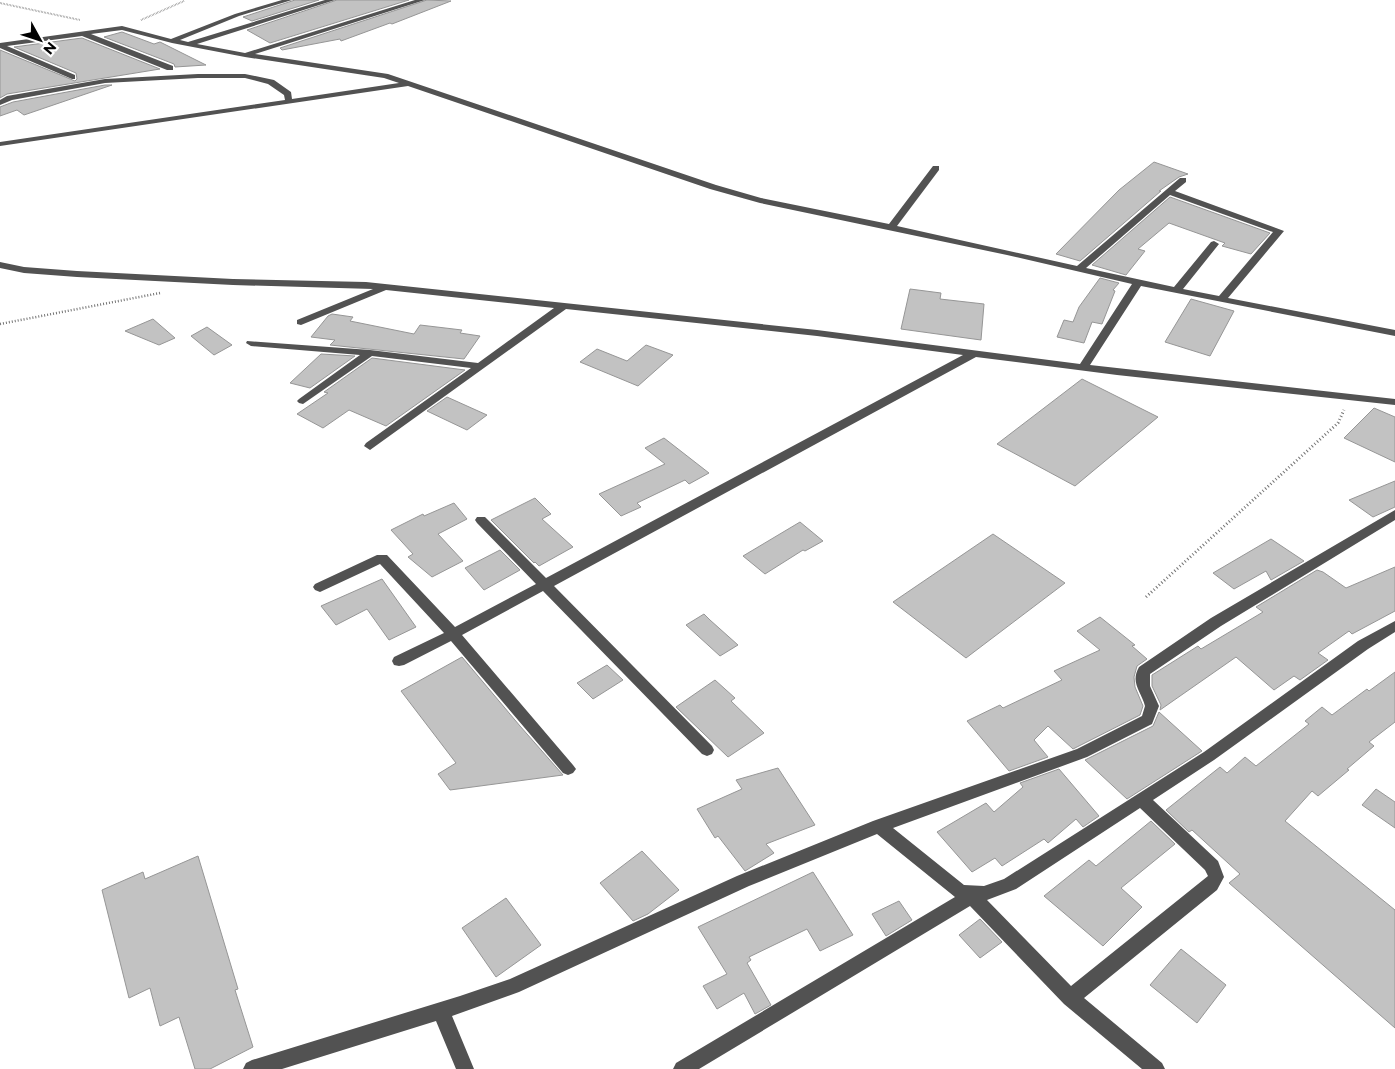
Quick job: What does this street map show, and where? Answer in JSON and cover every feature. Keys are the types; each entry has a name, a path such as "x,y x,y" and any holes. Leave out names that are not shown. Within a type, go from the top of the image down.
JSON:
{"street":[{"path":"172,41 237,15 289,0"},
{"path":"188,44 332,0"},
{"path":"245,55 422,0"},
{"path":"0,46 122,28 172,41 245,55 374,74 410,84 727,192 1138,283 1395,333"},
{"path":"84,34 170,68"},
{"path":"0,46 72,77"},
{"path":"0,103 10,98 88,83 141,77 198,76 245,76 271,82 288,94 289,102"},
{"path":"0,144 410,84"},
{"path":"892,227 936,168"},
{"path":"1079,269 1184,180"},
{"path":"1169,192 1279,231 1222,299"},
{"path":"1176,291 1214,244"},
{"path":"0,265 77,274 386,287 817,333 1083,368 1395,402"},
{"path":"1083,368 1138,283"},
{"path":"301,322 386,287"},
{"path":"370,446 565,305"},
{"path":"251,342 480,366"},
{"path":"303,401 370,353"},
{"path":"399,661 453,634 973,354"},
{"path":"252,1069 441,1012 513,986 743,881 879,826 1082,753 1147,720 1153,711 1153,704 1143,689 1140,679 1144,672 1216,622 1395,514"},
{"path":"481,520 707,750"},
{"path":"320,587 382,558 453,634 568,769"},
{"path":"682,1069 972,896 987,893 1010,884 1210,756 1363,645 1395,626"},
{"path":"1070,998 1211,885 1216,877 1212,866 1142,800"},
{"path":"879,826 959,891 972,896 1070,998 1156,1069"},
{"path":"441,1012 464,1069"}],"path":[{"path":"122,28 184,1"},
{"path":"0,3 85,20"},
{"path":"0,324 166,292"},
{"path":"1146,597 1338,423 1351,396"}],"building":[{"path":"295,0 319,0 252,21 243,17"},
{"path":"337,0 409,0 270,43 247,30"},
{"path":"427,0 451,1 341,41 340,39 282,50 280,48"},
{"path":"122,32 154,44 160,42 206,65 175,67 174,64 104,37"},
{"path":"82,38 160,69 7,94 0,98 0,50 75,81 77,79 76,73 14,47"},
{"path":"112,85 24,115 17,110 0,116 0,107 13,102"},
{"path":"1154,162 1188,174 1179,177 1159,191 1161,191 1080,261 1056,254 1119,190"},
{"path":"1170,197 1270,233 1251,254 1222,246 1225,243 1169,223 1138,249 1145,251 1126,275 1092,265"},
{"path":"1100,278 1119,283 1113,290 1115,291 1102,324 1092,322 1084,343 1057,337 1064,320 1073,322 1079,307"},
{"path":"910,289 941,293 940,299 984,304 981,340 901,329"},
{"path":"1191,299 1234,311 1210,356 1165,342"},
{"path":"332,314 353,317 350,321 414,334 420,325 462,330 460,333 480,336 464,359 330,345 335,340 311,337 328,316"},
{"path":"153,319 175,338 159,345 125,331"},
{"path":"207,327 232,345 214,355 191,336"},
{"path":"646,345 673,355 638,386 580,362 597,349 627,361"},
{"path":"321,354 355,356 310,388 290,383"},
{"path":"372,358 465,370 386,426 349,410 323,428 297,414 328,393 324,392"},
{"path":"1082,379 1158,417 1075,486 997,444"},
{"path":"447,397 487,415 467,430 427,411"},
{"path":"1374,408 1395,417 1395,462 1344,438"},
{"path":"664,438 709,473 689,484 685,480 637,503 641,507 621,516 599,494 665,464 645,448"},
{"path":"1395,481 1395,507 1373,517 1349,500"},
{"path":"535,498 551,514 542,519 573,547 539,566 491,520"},
{"path":"454,503 467,519 438,534 463,561 432,577 408,557 413,554 391,530 423,514 424,516"},
{"path":"800,522 823,541 805,551 803,550 765,574 743,556"},
{"path":"993,534 1065,583 966,658 893,602"},
{"path":"1271,539 1304,561 1271,580 1266,571 1234,589 1213,573"},
{"path":"500,550 520,570 484,590 465,568"},
{"path":"1395,567 1395,611 1352,634 1349,631 1318,653 1328,660 1300,680 1294,676 1274,690 1236,657 1160,710 1161,705 1152,686 1152,675 1198,646 1201,649 1263,612 1256,607 1317,570 1346,588"},
{"path":"382,579 416,627 389,640 367,609 336,625 321,606"},
{"path":"704,614 738,645 720,656 686,625"},
{"path":"1100,617 1135,645 1132,646 1147,659 1137,666 1134,677 1135,687 1143,706 1140,715 1073,749 1048,726 1034,740 1048,757 1009,771 967,721 1000,705 1003,708 1062,680 1054,671 1100,650 1077,631"},
{"path":"462,657 563,775 450,790 438,774 456,763 401,691"},
{"path":"607,665 623,680 593,699 577,683"},
{"path":"1395,672 1395,722 1369,742 1374,746 1347,769 1349,770 1318,796 1312,791 1285,821 1395,910 1395,1028 1229,883 1240,874 1192,830 1189,832 1166,810 1220,767 1227,773 1245,757 1256,766 1309,724 1305,721 1322,707 1332,715 1367,689 1369,691"},
{"path":"715,680 735,698 731,701 764,733 728,757 676,707"},
{"path":"1159,712 1202,751 1127,799 1085,760 1153,726"},
{"path":"778,768 815,825 766,844 774,853 745,871 718,836 715,838 697,809 742,789 736,780"},
{"path":"1059,769 1099,816 1083,827 1076,819 1048,843 1044,839 1002,866 995,858 972,872 937,832 986,803 994,812 1023,787 1020,783"},
{"path":"1376,789 1395,802 1395,828 1362,805"},
{"path":"1151,821 1175,844 1121,888 1142,907 1103,946 1044,896 1089,860 1096,866"},
{"path":"642,851 679,890 648,914 633,921 600,883"},
{"path":"198,856 238,989 235,990 253,1047 210,1069 195,1069 179,1017 160,1026 150,988 129,998 102,890 143,872 145,879"},
{"path":"813,872 853,935 820,951 807,929 749,957 751,960 747,963 771,1005 755,1014 744,993 717,1009 703,986 727,974 698,927"},
{"path":"506,898 541,945 496,977 462,928"},
{"path":"899,901 912,920 886,936 872,914"},
{"path":"980,919 1002,942 980,958 959,935"},
{"path":"1181,949 1226,985 1197,1023 1150,985"}]}
